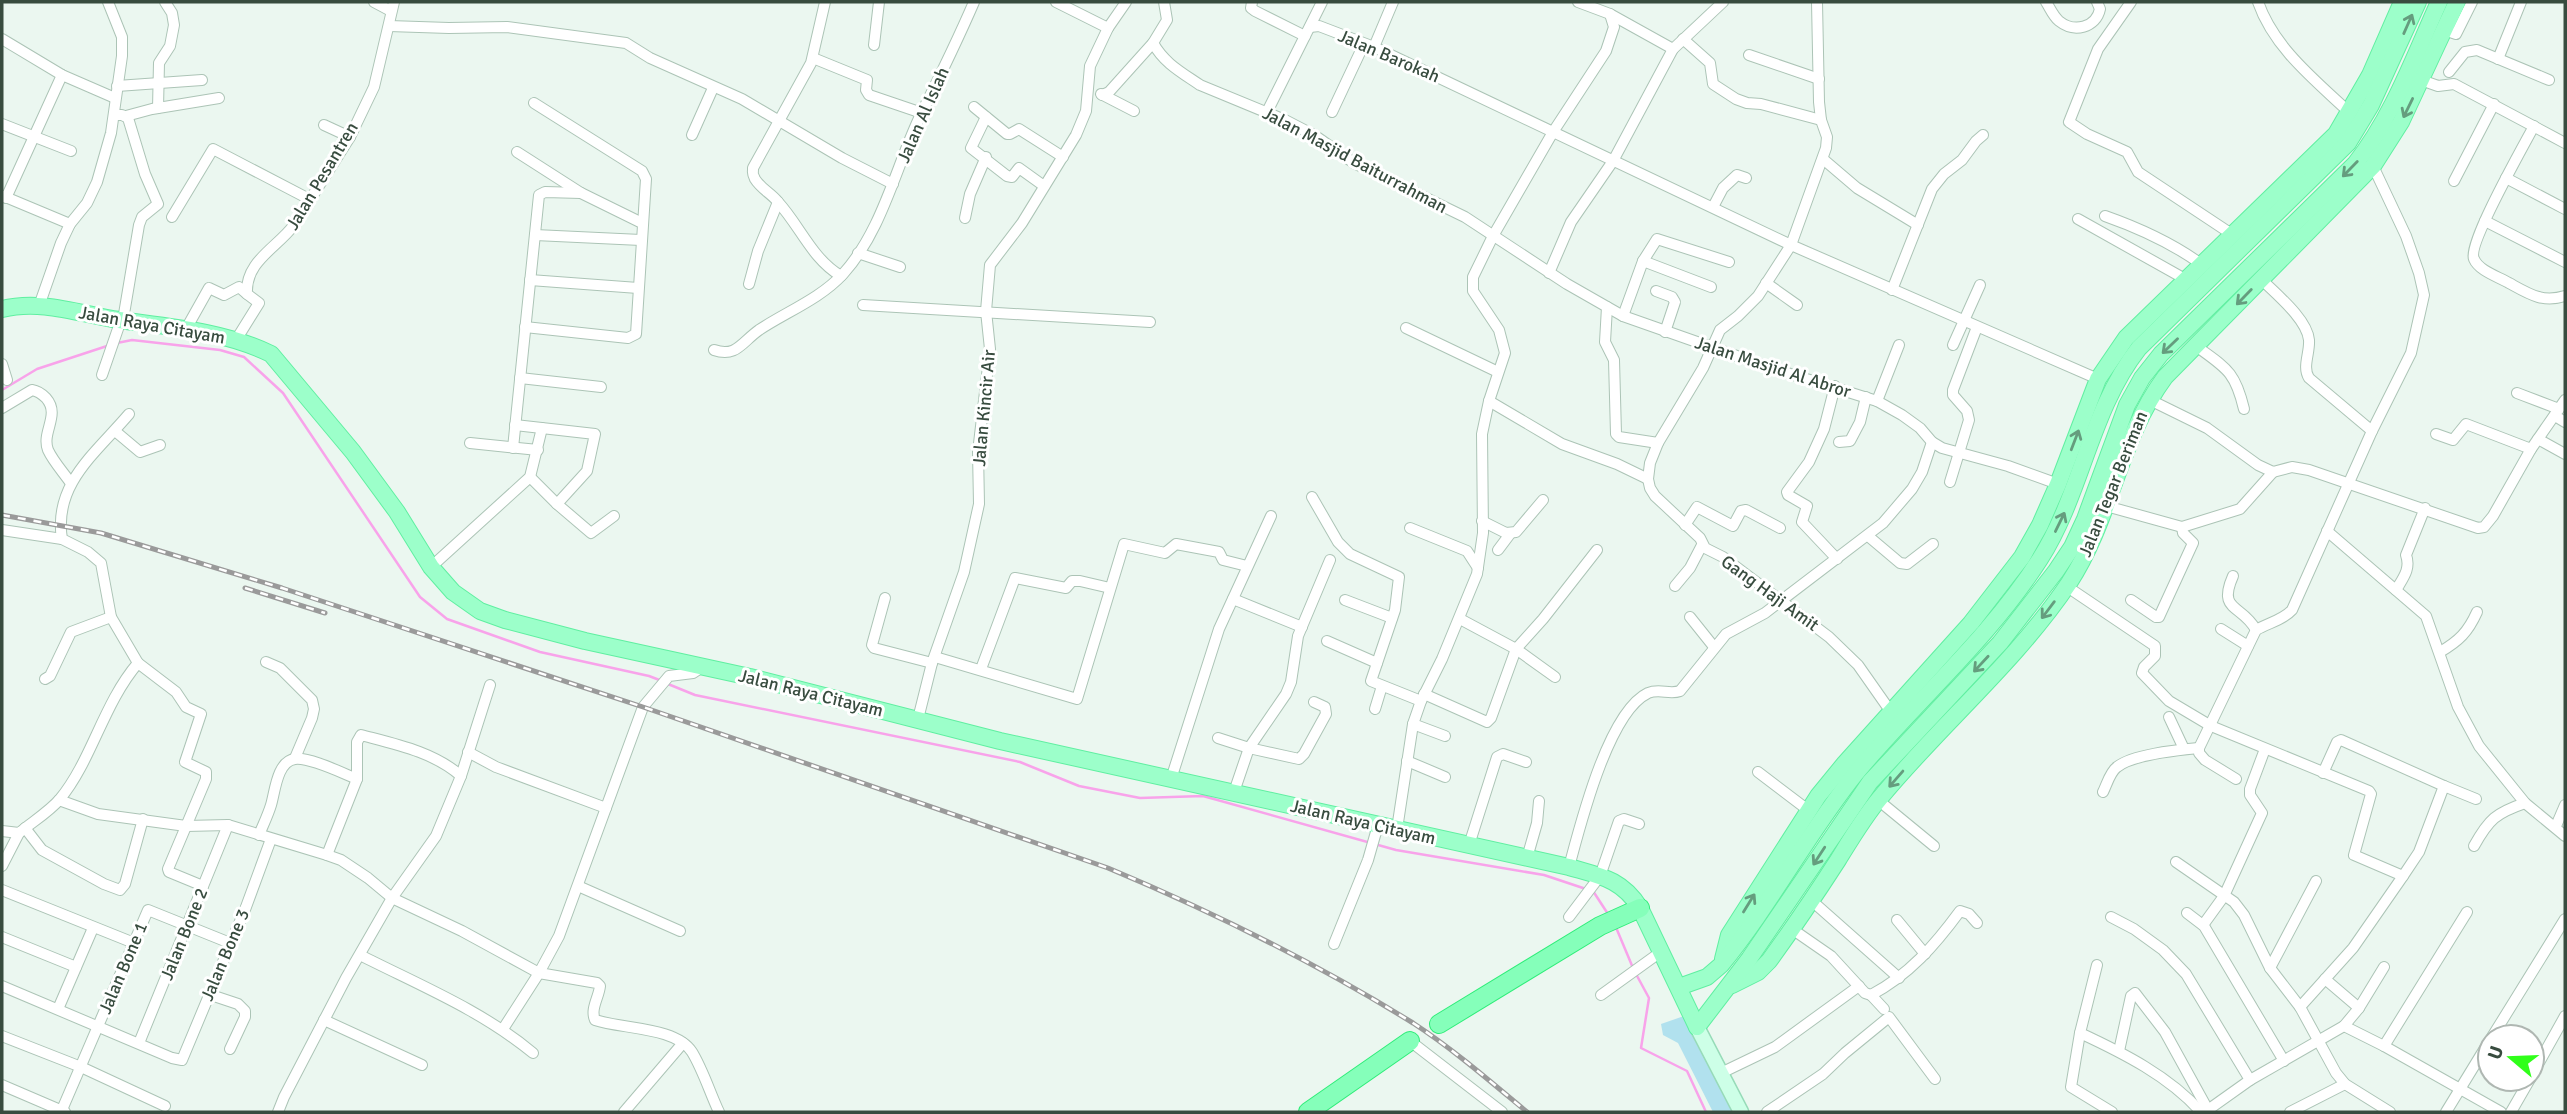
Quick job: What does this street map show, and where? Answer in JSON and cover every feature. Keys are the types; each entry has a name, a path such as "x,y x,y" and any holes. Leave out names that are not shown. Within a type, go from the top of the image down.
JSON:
{"highway":[{"path":"1439,1024 1600,926 1640,908"},
{"path":"1308,1112 1410,1041"}],"main road":[{"name":"Jalan Tegar Beriman","path":"1721,965 1729,934 1808,810 1825,801 1857,773 1984,631 2037,563 2064,514 2104,407 2124,367 2329,141 2350,113 2370,75 2402,2"},
{"name":"Jalan Tegar Beriman","path":"1679,987 1707,977 1721,965 1741,939 1825,801 1891,712 1971,623 2015,566 2040,526 2098,379 2126,338 2233,235 2268,210 2348,143 2386,73 2418,2"},
{"name":"Jalan Tegar Beriman","path":"1727,988 1758,972 1769,961 1878,800 1908,765 2008,662 2066,586 2083,560 2148,399 2165,377 2262,279 2294,235 2372,142 2404,81 2440,2"},
{"name":"Jalan Tegar Beriman","path":"1697,1027 1788,903 1870,782 2000,643 2072,547 2102,474 2119,423 2142,378 2161,354 2373,166 2402,122 2457,2"},
{"path":"2386,73 2404,81"},
{"name":"Jalan Raya Citayam","path":"2,309 13,306 39,306 121,324 186,329 236,340 271,354 284,366 353,452 397,512 431,567 463,600 480,611 505,620 1000,741 1234,792 1376,831 1397,829 1569,867 1597,880 1617,883 1631,893 1640,908 1697,1027"},
{"path":"2102,474 2126,453"},
{"path":"2015,593 2030,606"},
{"path":"1846,815 1860,826"},
{"path":"1697,1027 1741,1112"}],"street":[{"path":"39,306 70,223 87,202 100,174 114,114 122,37 108,2"},
{"path":"158,108 159,63 170,46 174,25 172,13 165,2"},
{"path":"374,2 393,6 389,26 507,27 626,43 650,58 742,99 842,158 893,184"},
{"path":"715,350 725,354 732,353 759,330 807,301 841,276 832,271 815,253 778,202 760,187 753,174 813,58 825,2"},
{"path":"874,45 879,2"},
{"name":"Jalan Al Islah","path":"841,276 872,229 974,2"},
{"path":"1056,2 1108,28"},
{"name":"Jalan Kincir Air","path":"918,719 934,660 964,572 979,504 978,452 990,349 986,311 990,265 1022,223 1063,157 1086,111 1090,66 1108,28 1126,2"},
{"path":"1102,94 1110,92 1153,43 1167,20 1164,2"},
{"path":"1267,112 1322,2"},
{"path":"1332,112 1394,2"},
{"path":"1578,2 1610,14 1673,49"},
{"path":"1397,829 1413,724 1422,698 1460,619 1478,571 1482,521 1481,452 1489,401 1505,353 1499,330 1480,304 1472,285 1473,276 1553,132 1606,51 1614,27 1610,14 1596,2"},
{"path":"1549,272 1571,222 1613,161 1673,49 1723,2"},
{"path":"1489,401 1562,444 1617,464 1648,479 1650,463 1658,443 1703,368 1720,330 1748,306 1791,246 1823,159 1827,137 1821,120 1816,2"},
{"path":"2046,2 2059,21 2075,27 2090,25 2095,20 2100,9 2097,2"},
{"path":"2131,2 2098,49 2069,122 2087,134 2127,152 2138,172 2233,235"},
{"path":"2258,2 2263,17 2281,44 2350,113"},
{"path":"2444,30 2456,34 2472,2"},
{"path":"2498,59 2521,2"},
{"name":"Jalan Barokah","path":"1249,3 1255,11 1308,32 1319,26 1369,45 1791,246 2098,379"},
{"name":"Jalan Pesantren","path":"236,340 259,303 247,294 247,282 264,253 285,236 350,137 374,87 389,26"},
{"path":"2,39 62,75 115,98"},
{"path":"1684,39 1710,63 1713,84 1736,99 1821,120"},
{"name":"Jalan Masjid Baiturrahman","path":"1153,43 1161,58 1200,85 1267,112 1314,135 1354,163 1465,217 1493,236"},
{"path":"2449,72 2465,52 2471,49 2549,80"},
{"path":"1749,55 1819,79"},
{"path":"813,58 867,80 866,90 869,95 922,113"},
{"path":"2431,60 2449,72 2454,84"},
{"path":"62,75 36,136 4,197 70,223"},
{"path":"117,86 201,80"},
{"path":"2421,80 2438,86 2454,84 2565,143"},
{"path":"1088,87 1134,111"},
{"path":"692,135 713,88"},
{"path":"114,114 126,116 219,98"},
{"path":"525,327 632,337 636,334 646,180 642,171 534,103"},
{"path":"2454,181 2494,104"},
{"path":"974,107 1007,134 1019,129 1063,157"},
{"path":"102,375 121,324 139,225 142,217 158,204 126,116"},
{"path":"986,117 971,148 974,152 986,157 1007,176 1012,177 1019,168 1044,186"},
{"path":"2,124 71,151"},
{"path":"324,125 350,137"},
{"path":"2534,126 2485,221 2472,250 2473,258 2481,267 2540,299 2565,296"},
{"path":"1892,290 1932,189 1983,135"},
{"path":"172,217 214,149 309,200"},
{"path":"517,152 581,193 642,223"},
{"path":"965,218 970,194 986,157"},
{"path":"1823,159 1857,188 1918,225"},
{"path":"2236,779 2205,760 2199,753 2199,748 2256,630 2286,617 2292,610 2372,431 2411,353 2424,295 2406,236 2373,166"},
{"path":"1713,207 1731,178 1737,175 1746,178"},
{"path":"2506,178 2565,209"},
{"path":"513,448 541,192 581,193"},
{"path":"749,284 758,251 778,202"},
{"path":"2105,216 2136,227 2201,264"},
{"path":"2078,219 2185,279"},
{"path":"2485,221 2565,262"},
{"path":"535,235 641,240"},
{"name":"Jalan Masjid Al Abror","path":"1493,236 1623,316 1768,367 1872,399 1902,415 1920,428 1932,442 1959,454 2008,466 2058,484"},
{"path":"1623,316 1643,261 1660,238 1729,262"},
{"path":"858,253 900,267"},
{"path":"1643,261 1711,287"},
{"path":"2262,279 2304,325 2309,338 2305,369 2309,378 2372,431"},
{"path":"530,280 639,288"},
{"path":"1766,283 1797,304"},
{"path":"1953,345 1980,285"},
{"path":"186,329 209,288 224,295 239,287 247,294"},
{"path":"1657,291 1672,297 1675,302 1665,332"},
{"path":"863,305 1150,322"},
{"path":"1607,307 1605,342 1614,360 1616,434 1619,437 1658,443"},
{"path":"1950,482 1969,420 1967,411 1953,395 1953,390 1977,327"},
{"path":"1405,328 1499,372"},
{"path":"1839,442 1850,441 1856,434 1899,345"},
{"path":"2196,346 2224,367 2238,384 2244,408"},
{"path":"2,364 6,380"},
{"path":"520,378 601,387"},
{"path":"1835,386 1824,429 1809,462 1787,492 1807,506 1802,522 1837,559"},
{"path":"2,408 32,390 47,399 52,409 46,440 48,451 70,482"},
{"path":"2517,393 2560,408"},
{"path":"2148,399 2207,428 2258,465 2273,472"},
{"path":"2560,408 2565,422"},
{"path":"2106,506 2182,527 2240,509 2273,472 2292,467 2348,483 2468,526 2484,527 2531,449 2560,408"},
{"path":"62,540 60,514 70,482 129,414"},
{"path":"2436,434 2455,440 2462,426 2466,424 2531,449"},
{"path":"515,425 592,432 596,437 587,471 557,505"},
{"path":"431,567 530,477 542,428"},
{"path":"115,431 140,452 160,445"},
{"path":"2538,439 2565,454"},
{"path":"1569,867 1591,792 1615,732 1626,715 1646,694 1659,690 1673,694 1680,691 1726,634 1765,612 1868,536 1912,489 1922,472 1932,442"},
{"path":"470,443 538,450"},
{"path":"530,477 557,505 592,533 614,516"},
{"name":"Gang Haji Amit","path":"1648,479 1655,496 1700,538 1702,545 1723,557 1829,637 1858,665 1891,712"},
{"path":"1312,497 1338,542 1362,561 1399,577 1392,618 1371,681 1487,722 1491,719 1516,649 1543,620 1597,550"},
{"path":"1498,550 1543,500"},
{"path":"1685,525 1697,507 1733,526 1741,512 1746,509 1780,528"},
{"path":"2396,590 2407,573 2409,561 2406,555 2425,509"},
{"path":"1171,779 1208,659 1270,516"},
{"path":"1482,521 1510,534"},
{"path":"2131,600 2160,617 2193,543 2183,533 2182,527"},
{"path":"1410,528 1467,551 1478,571"},
{"path":"2,530 62,540 88,552 101,563 111,617 138,663 176,692 186,707 201,714 185,762 206,772 206,779 168,871 203,886"},
{"path":"2328,531 2426,615 2458,707 2479,746 2525,803 2565,836"},
{"path":"1868,536 1900,563 1907,564 1933,544"},
{"path":"885,598 872,645 874,648 981,669 1077,699 1122,548 1126,544 1165,552 1176,544 1219,552 1223,561 1248,566"},
{"path":"1675,586 1690,568 1702,545"},
{"path":"1234,792 1250,748 1292,682 1298,636 1330,560"},
{"path":"2233,576 2227,598 2230,605 2253,624 2256,630"},
{"path":"981,669 1015,578 1066,588 1072,581 1080,580 1110,588"},
{"path":"2066,586 2155,646 2155,656 2142,673 2169,701 2211,726 2371,794 2354,855 2403,876"},
{"path":"1233,598 1302,627"},
{"path":"1345,600 1392,618"},
{"path":"2440,652 2468,632 2477,612"},
{"path":"45,679 50,676 71,632 111,617"},
{"path":"1690,617 1714,647"},
{"path":"1460,619 1516,649 1555,677"},
{"path":"2221,629 2248,646"},
{"path":"1327,641 1377,663"},
{"path":"259,835 271,807 279,775 286,764 295,758 314,709 312,700 280,668 267,662"},
{"path":"2,866 22,831 59,800 73,781 109,705 138,663"},
{"path":"503,1029 559,936 643,707 669,676 693,673 702,667"},
{"path":"278,1112 324,1020 392,898 436,836 461,776 490,685"},
{"path":"1374,709 1382,687"},
{"path":"1218,738 1299,759 1326,714 1325,707 1314,702"},
{"path":"2169,718 2184,749"},
{"path":"1413,724 1445,736"},
{"path":"327,855 357,779 357,742 361,736 408,748 453,769 461,776"},
{"path":"2323,773 2337,742 2341,740 2476,799"},
{"path":"2103,792 2118,765 2136,758 2199,748"},
{"path":"2203,925 2224,896 2262,813 2250,795 2250,789 2265,749"},
{"path":"468,752 496,767 606,808"},
{"path":"1469,845 1497,757 1503,754 1526,762"},
{"path":"295,758 357,779"},
{"path":"1407,761 1445,776"},
{"path":"1758,772 1808,810"},
{"path":"2300,1007 2353,947 2403,876 2418,852 2444,786"},
{"path":"59,800 98,814 186,826 228,825 341,860 392,898 462,931 539,973 597,983 600,990 594,1008 595,1020 669,1036 683,1043 692,1053 719,1112"},
{"path":"1878,800 1934,846"},
{"path":"1527,858 1537,824 1539,801"},
{"path":"2474,846 2486,824 2495,816 2525,803"},
{"path":"2556,826 2565,805"},
{"path":"2,831 22,831 42,850 120,890 125,884 143,819"},
{"path":"1569,917 1597,880 1619,821 1624,819 1639,824"},
{"name":"Jalan Bone 2","path":"139,1043 228,825"},
{"path":"1334,944 1368,860 1376,831"},
{"name":"Jalan Bone 3","path":"139,1043 172,1058 182,1060 184,1057 271,839"},
{"path":"2176,862 2234,902 2245,915 2270,968 2300,1007 2336,1073 2345,1084 2390,1112"},
{"path":"2270,968 2316,881"},
{"path":"578,886 680,931"},
{"path":"2,890 134,943"},
{"path":"1811,901 1899,978"},
{"name":"Jalan Bone 1","path":"63,1112 148,910 187,927"},
{"path":"1871,995 1899,978 1926,954 1960,911 1969,914 1977,923"},
{"path":"2384,1046 2467,912"},
{"path":"2186,913 2203,925 2284,1061"},
{"path":"2111,917 2134,929 2162,950 2186,974 2250,1080"},
{"path":"1897,919 1926,954"},
{"path":"2500,1023 2565,919"},
{"path":"187,927 230,943"},
{"path":"58,1009 93,928"},
{"path":"1793,929 1831,956 1865,993 1871,995 1884,1009"},
{"path":"2,937 76,967"},
{"path":"1601,995 1662,951"},
{"path":"360,955 447,997 503,1029 533,1053"},
{"path":"2097,965 2080,1032 2071,1087 2112,1112"},
{"path":"2205,1112 2250,1080 2344,1026 2359,1008 2384,967"},
{"path":"2325,979 2359,1008"},
{"path":"2,986 139,1043"},
{"path":"1721,1073 1775,1047 1859,986"},
{"path":"2119,1051 2131,996 2135,993 2165,1032 2205,1112"},
{"path":"208,994 237,1004 244,1011 245,1017 230,1049"},
{"path":"2546,1050 2565,1016"},
{"path":"1767,1112 1823,1074 1889,1017 1935,1079"},
{"path":"324,1020 422,1065"},
{"path":"2344,1026 2501,1112"},
{"path":"2080,1032 2119,1051 2184,1093 2205,1112"},
{"path":"2,1036 165,1106"},
{"path":"1410,1041 1502,1112"},
{"path":"624,1112 683,1043"},
{"path":"2446,1112 2476,1063"},
{"path":"2290,1112 2345,1084"},
{"path":"2,1085 63,1112"},
{"path":"2511,1112 2522,1093"}],"shaded area":[{"path":"1688,1016 1733,1112 1713,1112 1678,1043 1663,1035 1661,1024"}],"waterway":[{"path":"117,343 132,340 220,350 244,357 283,393 420,597 447,619 540,652 662,681"},
{"path":"2,390 37,369 107,346"},
{"path":"668,684 695,695 1020,762 1079,786 1140,798 1203,796 1396,850 1544,875 1586,889"},
{"path":"1593,891 1608,914"},
{"path":"1615,925 1633,968"},
{"path":"1636,974 1649,998 1641,1048 1687,1071 1706,1112"}],"railway":[{"path":"2,515 101,533 282,588 643,707 1108,868 1264,940 1376,1001 1443,1044 1527,1112"},
{"path":"245,588 325,613"}]}
